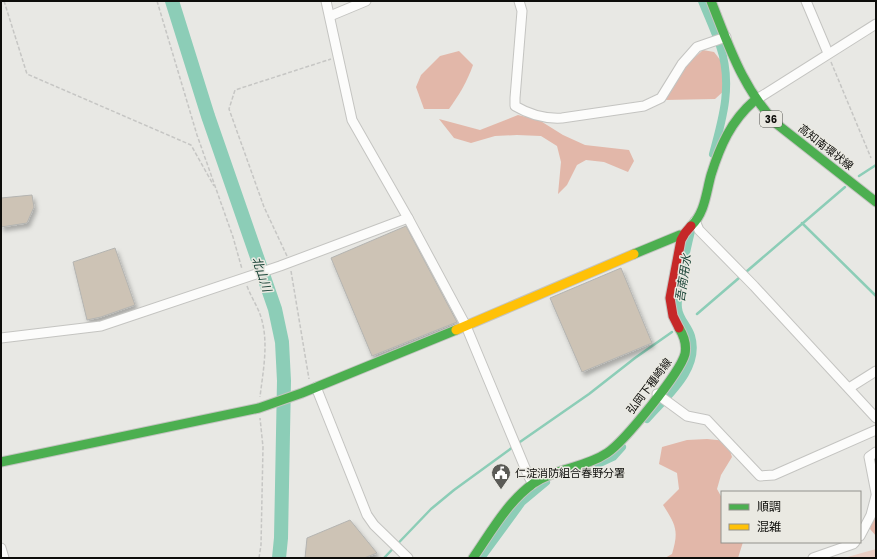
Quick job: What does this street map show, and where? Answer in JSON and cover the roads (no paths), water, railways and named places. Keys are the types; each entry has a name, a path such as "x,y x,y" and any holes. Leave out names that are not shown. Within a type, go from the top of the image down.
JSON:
{"main road":[{"name":"高知南環状線","path":"711,1 720,39 754,101 767,116 876,202"},
{"name":"弘岡下種崎線","path":"473,558 519,496 533,484 545,477 602,457 615,447 661,398 681,364 685,354 684,335 673,316 670,298 685,232 699,217 723,138 734,120 754,101"},
{"path":"1,462 259,408 309,390 466,326 685,232"}],"street":[{"path":"326,1 352,120 408,218 466,326 533,484"},
{"path":"330,16 366,1"},
{"path":"519,1 522,11 514,98 515,106 535,116 562,118 644,106 655,102 661,98 682,64 697,47 720,39"},
{"path":"806,1 828,53"},
{"path":"754,101 876,24"},
{"path":"1,338 101,326 290,263 408,218"},
{"path":"695,221 698,230 754,286 876,418"},
{"path":"849,388 876,371"},
{"path":"309,390 367,515 374,525 408,558"},
{"path":"661,398 686,416 707,420 760,476 774,475 876,430"},
{"path":"861,534 871,515 876,495 868,457 876,452"},
{"path":"813,558 854,543"},
{"path":"1,548 4,558"}],"waterway":[{"name":"北山川","path":"172,1 208,116 275,309 282,342 284,381 281,538 279,558"},
{"name":"吾南用水","path":"702,1 720,46 726,73 723,114 713,154"},
{"path":"859,176 876,165"},
{"path":"697,314 845,187"},
{"path":"802,223 876,296"},
{"name":"吾南用水","path":"647,419 680,381 687,371 691,360 693,348 691,336 680,316 678,301 683,268 692,227"},
{"path":"517,444 589,394 635,358 672,332"},
{"path":"384,558 431,509 454,490 513,447"},
{"name":"吾南用水","path":"598,464 613,457 622,447"},
{"name":"吾南用水","path":"481,558 522,502 546,482"}],"place":[{"name":"仁淀消防組合春野分署","path":"501,490"}]}
